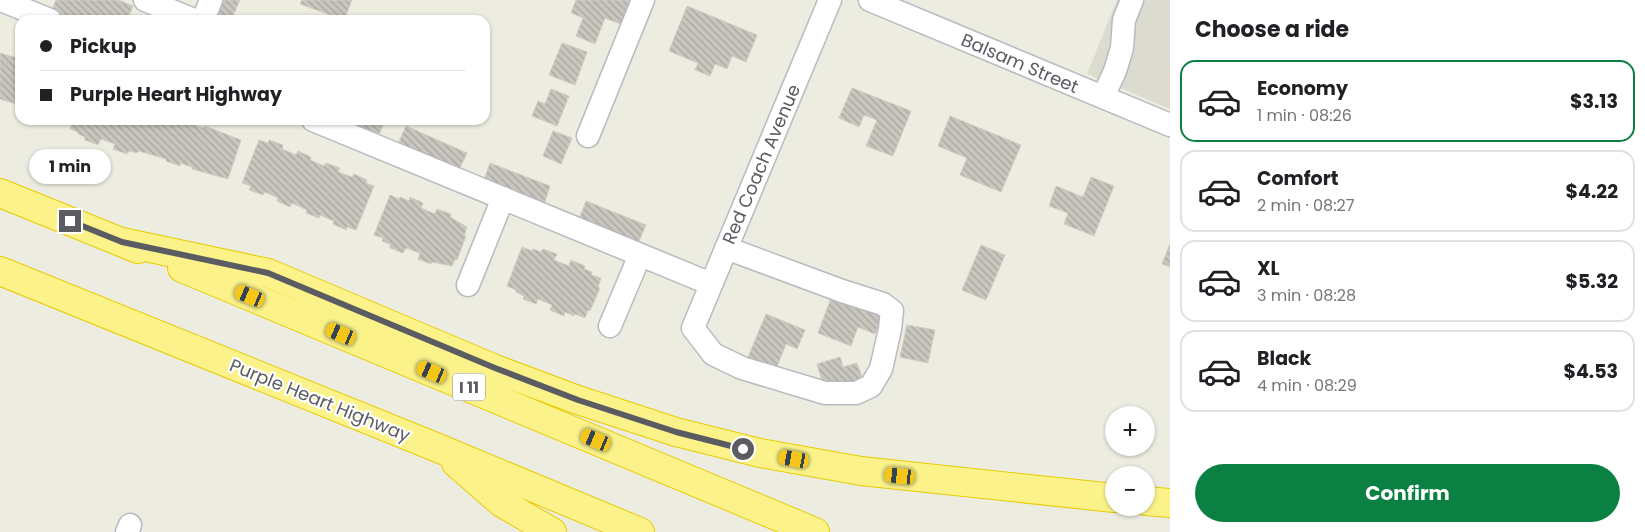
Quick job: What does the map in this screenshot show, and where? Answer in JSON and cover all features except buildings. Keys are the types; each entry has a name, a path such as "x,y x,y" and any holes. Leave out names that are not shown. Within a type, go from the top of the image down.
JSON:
{"highway":[{"name":"I 11","path":"0,193 122,242 815,532"},
{"path":"122,242 268,273 495,368 578,400 676,432 760,453 861,471 1105,497"},
{"name":"Purple Heart Highway","path":"0,271 438,448 640,532"},
{"path":"438,448 502,503 552,532"},
{"path":"1155,502 1170,503"}],"street":[{"path":"1,0 38,15"},
{"path":"145,0 182,15"},
{"path":"205,15 211,0"},
{"path":"588,136 643,0"},
{"name":"Red Coach Avenue","path":"726,248 842,291 883,304 892,311 881,369 871,386 856,393 825,393 742,368 713,354 693,328 726,248 830,0"},
{"name":"Balsam Street","path":"870,0 1170,125"},
{"path":"1103,98 1115,71 1122,48 1124,20 1132,0"},
{"path":"325,125 711,284"},
{"path":"468,285 502,198"},
{"path":"610,326 640,255"}],"shaded area":[{"path":"1117,0 1170,0 1170,109 1087,74"}],"route":[{"path":"70,221 122,242 268,273 495,368 578,400 676,432 743,449"}]}
